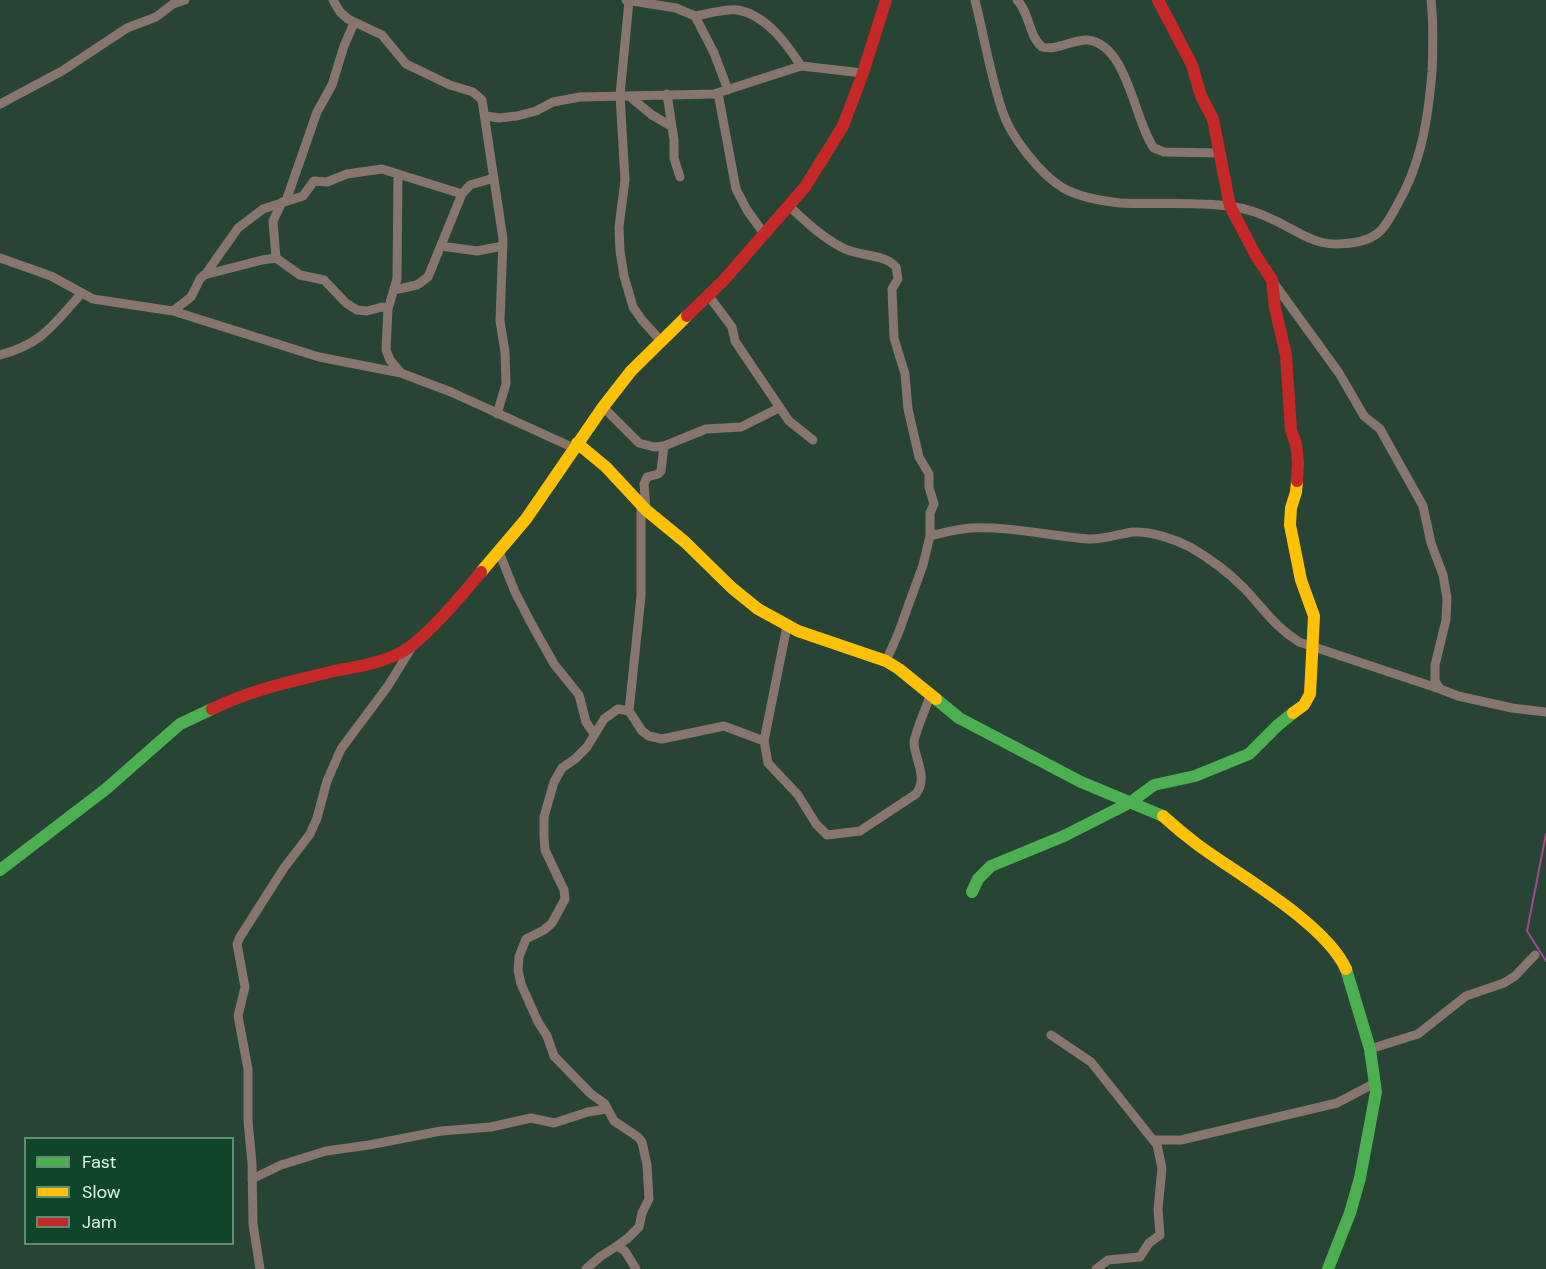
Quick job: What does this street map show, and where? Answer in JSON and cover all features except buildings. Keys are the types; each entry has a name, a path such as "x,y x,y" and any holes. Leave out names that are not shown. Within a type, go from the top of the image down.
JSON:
{"street":[{"path":"0,104 63,71 128,28 185,0"},
{"path":"333,0 344,16 382,35 406,64 442,82 480,96 486,116 503,233 500,321 505,352 506,384 497,414"},
{"path":"0,870 106,789 180,724 241,695 367,664 399,654 413,645 499,552 526,519 603,407 631,371 708,295 790,207 843,126 863,73 886,0"},
{"path":"975,0 1002,112 1018,140 1047,175 1064,188 1081,195 1108,201 1184,202 1230,206 1275,220 1320,243 1348,243 1372,237 1390,218 1409,182 1426,130 1434,30 1431,0"},
{"path":"1017,0 1022,5 1035,38 1042,47 1055,47 1087,40 1095,42 1110,52 1122,68 1143,128 1154,148 1164,152 1220,153"},
{"path":"1158,0 1192,65 1201,96 1213,119 1230,206 1255,254 1339,373 1364,416 1380,429 1423,506 1431,543 1443,575 1447,598 1446,620 1436,655 1434,674 1440,689"},
{"path":"662,341 633,307 624,276 619,227 625,180 628,1 675,8 695,16 736,10 760,19 789,49 801,66"},
{"path":"695,16 714,53 728,90"},
{"path":"276,258 273,221 284,202 317,112 332,85 354,23"},
{"path":"486,116 499,118 518,116 536,111 553,102 579,97 718,93 801,66 863,73"},
{"path":"718,93 736,189 747,210 765,235"},
{"path":"667,94 674,145 673,155 680,177"},
{"path":"625,95 671,126"},
{"path":"173,311 187,302 200,279 238,228 263,209 303,196 314,181 327,182 347,174 379,169 462,194"},
{"path":"398,174 398,260 394,290 388,309 386,350 390,360 401,373"},
{"path":"394,290 417,285 428,277 462,194 470,184 494,178"},
{"path":"790,207 820,234 842,248 866,256 885,259 896,267 898,279 892,289 893,332 905,374 908,410 919,457 929,474 934,502 929,517 930,536 916,585 886,661"},
{"path":"441,246 477,251 503,246"},
{"path":"0,258 51,276 93,299 173,311 319,357 401,373 591,452 609,468 644,508 765,614 787,626 886,661 959,718 1080,782 1160,813 1198,845 1270,895 1339,954 1346,968 1370,1049 1375,1100 1364,1161 1350,1213 1328,1269"},
{"path":"204,275 276,258 300,275 324,280 346,303 357,310 388,309"},
{"path":"972,892 978,879 991,866 1064,836 1131,802 1154,786 1196,776 1255,750 1277,726 1304,705 1310,694 1314,615 1301,580 1290,525 1290,514 1298,477 1298,454 1291,430 1286,354 1275,308 1272,280"},
{"path":"0,355 22,349 44,336 81,294"},
{"path":"708,295 732,327 735,341 779,408 792,425 813,440"},
{"path":"603,407 639,443 654,447 664,446 706,429 741,427 779,408"},
{"path":"629,711 641,596 644,482 649,476 660,473 664,446"},
{"path":"930,536 967,528 981,528 1087,539 1137,532 1172,539 1190,548 1233,578 1270,620 1299,642 1458,696 1512,708 1546,712"},
{"path":"499,552 515,592 531,623 555,664 579,695 586,722 594,734"},
{"path":"787,626 764,741 768,763 798,795 823,832 832,835 860,831 916,794 921,787 921,770 914,739 930,695"},
{"path":"260,1269 253,1224 248,1121 249,1069 238,1016 245,987 238,941 284,868 310,834 327,781 341,749 388,686 413,645"},
{"path":"586,1269 639,1227 642,1213 649,1199 650,1189 642,1142 614,1121 605,1104 591,1094 554,1056 547,1036 521,984 518,970 519,957 526,939 547,927 565,900 564,890 545,850 544,817 549,798 558,773 582,753 604,718 612,712 624,709 629,711 642,731 649,736 662,739 724,726 764,741"},
{"path":"1370,1049 1418,1034 1466,996 1493,988 1509,980 1534,955"},
{"path":"1051,1035 1090,1062 1154,1140 1159,1150 1162,1168 1158,1209 1160,1235 1149,1243 1140,1257 1108,1260 1096,1269"},
{"path":"1154,1140 1181,1140 1336,1103 1375,1083"},
{"path":"252,1179 281,1165 326,1151 441,1131 491,1127 531,1118 554,1123 588,1112 607,1109"},
{"path":"617,1246 625,1251 636,1269"}],"waterway":[{"path":"1546,834 1527,931 1546,961"}],"traffic: fast":[{"path":"936,699 959,718 1081,782 1163,816"},
{"path":"0,870 106,789 180,724 212,709"},
{"path":"972,892 978,879 991,866 1064,836 1131,802 1154,785 1195,776 1249,754 1293,713"},
{"path":"1328,1269 1350,1213 1360,1178 1376,1092 1370,1049 1346,969"}],"traffic: slow":[{"path":"481,572 526,519 603,407 631,371 687,316"},
{"path":"577,443 606,467 646,510 685,542 732,588 758,609 798,631 886,661 936,699"},
{"path":"1293,713 1304,705 1310,694 1314,616 1301,580 1290,525 1297,481"},
{"path":"1163,816 1198,845 1301,918 1320,935 1346,969"}],"traffic: jam":[{"path":"687,316 724,280 805,187 843,126 863,73 886,0"},
{"path":"1158,0 1192,65 1201,96 1213,119 1230,206 1255,254 1272,280 1275,308 1286,355 1291,430 1296,444 1298,462 1297,481"},
{"path":"212,709 242,696 272,687 377,662 400,653 431,628 481,572"}]}
